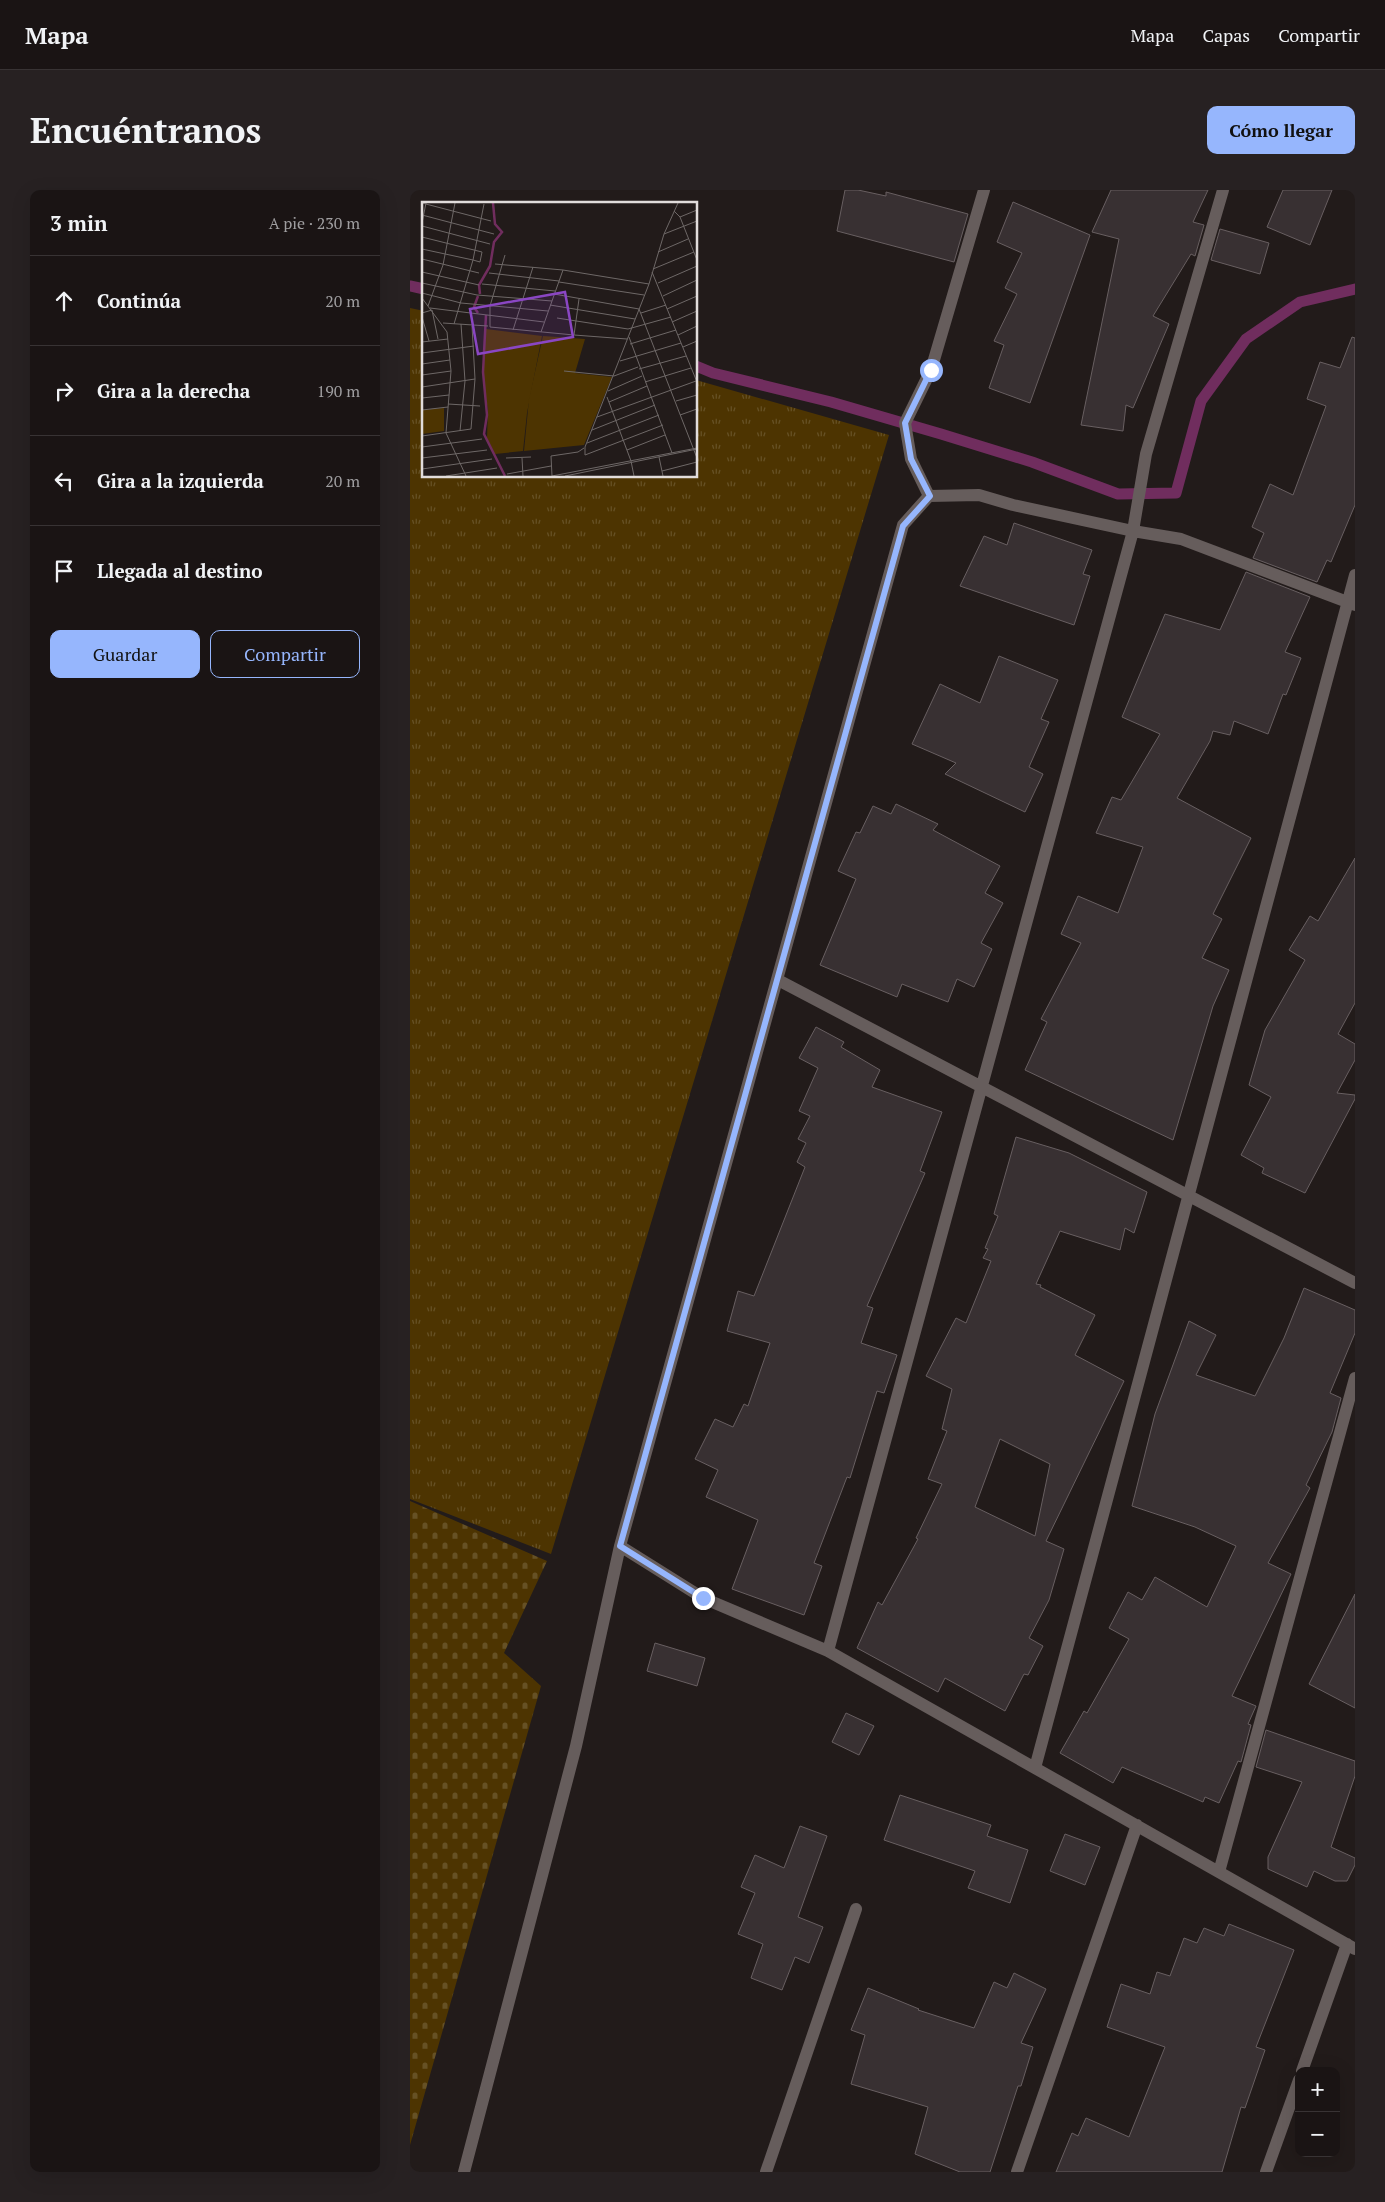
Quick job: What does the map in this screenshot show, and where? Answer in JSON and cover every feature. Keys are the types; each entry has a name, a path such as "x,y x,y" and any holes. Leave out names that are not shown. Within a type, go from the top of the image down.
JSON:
{"street":[{"path":"930,496 911,459 905,423 931,370 984,190"},
{"path":"828,1651 1137,514 1146,454 1223,190"},
{"path":"464,2172 576,1746 620,1546 903,526 930,496 978,495 1013,505 1132,531 1181,539 1352,603"},
{"path":"1035,1768 1188,1196 1352,603 1355,575"},
{"path":"778,980 1355,1283"},
{"path":"1219,1872 1355,1378"},
{"path":"620,1546 703,1598 828,1651 1351,1946 1304,2067"},
{"path":"1017,2172 1137,1825"},
{"path":"766,2172 856,1910"},
{"path":"1266,2172 1295,2091"}],"green space":[{"path":"410,308 422,311 422,478 698,478 698,381 889,435 551,1554 410,1499"},
{"path":"410,1501 547,1561 504,1653 541,1686 410,2145"}],"building":[{"path":"845,190 858,190 886,196 886,192 968,214 954,262 837,231"},
{"path":"1111,190 1208,190 1193,222 1204,225 1195,256 1191,254 1153,316 1169,324 1133,408 1126,405 1123,431 1081,425 1119,239 1092,232"},
{"path":"1283,190 1332,190 1310,245 1267,227"},
{"path":"1013,202 1090,235 1030,403 989,388 1004,345 994,341 1017,294 1005,288 1022,253 997,242"},
{"path":"1220,229 1269,243 1260,274 1211,260"},
{"path":"1352,337 1355,338 1355,505 1331,562 1327,560 1317,582 1253,558 1264,533 1252,527 1270,484 1293,495 1326,406 1307,399 1320,362 1340,368"},
{"path":"1014,523 1092,550 1083,574 1090,576 1074,625 960,586 984,536 1007,545"},
{"path":"1246,572 1310,597 1285,652 1301,658 1286,695 1283,694 1268,734 1234,721 1230,735 1213,731 1210,741 1177,798 1251,838 1213,914 1222,919 1202,958 1229,970 1213,1006 1173,1140 1025,1070 1047,1022 1041,1019 1081,943 1061,934 1078,896 1118,913 1143,847 1096,833 1112,797 1121,800 1160,734 1122,717 1165,614 1220,630"},
{"path":"999,656 1058,680 1041,719 1049,722 1029,767 1043,774 1025,812 945,774 956,763 912,744 940,684 980,703"},
{"path":"896,804 938,824 933,830 1000,866 985,893 1003,903 981,943 992,949 974,987 957,979 948,1002 902,984 897,997 820,965 856,879 838,871 856,832 860,833 873,806 891,814"},
{"path":"1355,858 1355,1003 1338,1034 1355,1044 1355,1060 1337,1093 1355,1095 1355,1099 1305,1193 1262,1173 1264,1168 1241,1155 1271,1097 1249,1085 1265,1030 1305,960 1289,950 1310,916 1318,921"},
{"path":"816,1027 844,1042 841,1047 880,1070 872,1087 942,1112 920,1171 925,1173 867,1306 873,1308 861,1343 897,1355 884,1393 877,1391 850,1478 847,1477 814,1563 822,1566 804,1615 732,1589 758,1520 706,1497 718,1470 695,1459 715,1419 733,1427 744,1404 748,1406 770,1343 727,1331 738,1291 754,1296 805,1167 797,1162 806,1143 798,1139 810,1116 799,1111 818,1068 799,1058"},
{"path":"1016,1137 1069,1153 1147,1192 1134,1233 1125,1228 1120,1250 1060,1231 1036,1284 1095,1315 1075,1355 1124,1381 1046,1541 1064,1549 1049,1600 1029,1638 1043,1646 1028,1675 1024,1674 1005,1711 945,1678 938,1692 857,1648 878,1602 882,1605 918,1539 916,1538 942,1484 928,1479 947,1431 942,1429 952,1389 926,1376 956,1318 966,1323 991,1261 983,1258 988,1249 985,1248 998,1216 994,1214","holes":["1000,1439 1050,1464 1035,1536 975,1507"]},
{"path":"1304,1288 1355,1310 1355,1333 1330,1393 1341,1398 1332,1432 1306,1485 1310,1488 1268,1563 1291,1574 1232,1696 1256,1706 1248,1724 1251,1725 1241,1762 1238,1761 1219,1803 1205,1797 1203,1802 1122,1767 1113,1783 1060,1753 1084,1711 1087,1713 1129,1639 1109,1628 1128,1592 1142,1600 1155,1577 1207,1607 1236,1546 1195,1527 1132,1506 1155,1414 1189,1321 1216,1335 1196,1375 1255,1396 1284,1338"},
{"path":"1355,1594 1355,1708 1309,1684"},
{"path":"655,1643 705,1658 697,1686 647,1671"},
{"path":"846,1713 874,1726 859,1755 832,1742"},
{"path":"1266,1730 1355,1761 1355,1776 1331,1847 1355,1858 1355,1865 1347,1881 1335,1881 1314,1871 1307,1887 1268,1869 1268,1857 1302,1782 1256,1767"},
{"path":"900,1795 991,1825 987,1836 1028,1850 1010,1903 968,1888 975,1871 884,1840"},
{"path":"800,1826 827,1836 798,1917 823,1927 809,1963 795,1957 782,1990 751,1978 763,1944 738,1934 755,1893 741,1887 755,1855 784,1868"},
{"path":"1065,1834 1100,1847 1085,1885 1050,1871"},
{"path":"1229,1924 1294,1950 1256,2047 1265,2050 1245,2108 1241,2107 1222,2172 1056,2172 1072,2133 1078,2136 1086,2118 1129,2137 1165,2047 1107,2027 1121,1984 1150,1994 1157,1972 1170,1976 1184,1938 1197,1943 1204,1928 1224,1936"},
{"path":"1014,1973 1046,1989 1021,2043 1033,2047 990,2172 960,2172 915,2154 928,2107 851,2084 865,2035 851,2030 868,1988 918,2010 974,2028 994,1982 1007,1988"}],"waterway":[{"path":"410,286 422,289"},
{"path":"698,367 713,373 831,402 941,434 1032,462 1118,494 1176,493 1201,401 1246,339 1300,302 1355,289"}],"route":[{"path":"703,1598 620,1546 903,526 930,496 911,459 905,423 916,405 931,370"}]}
